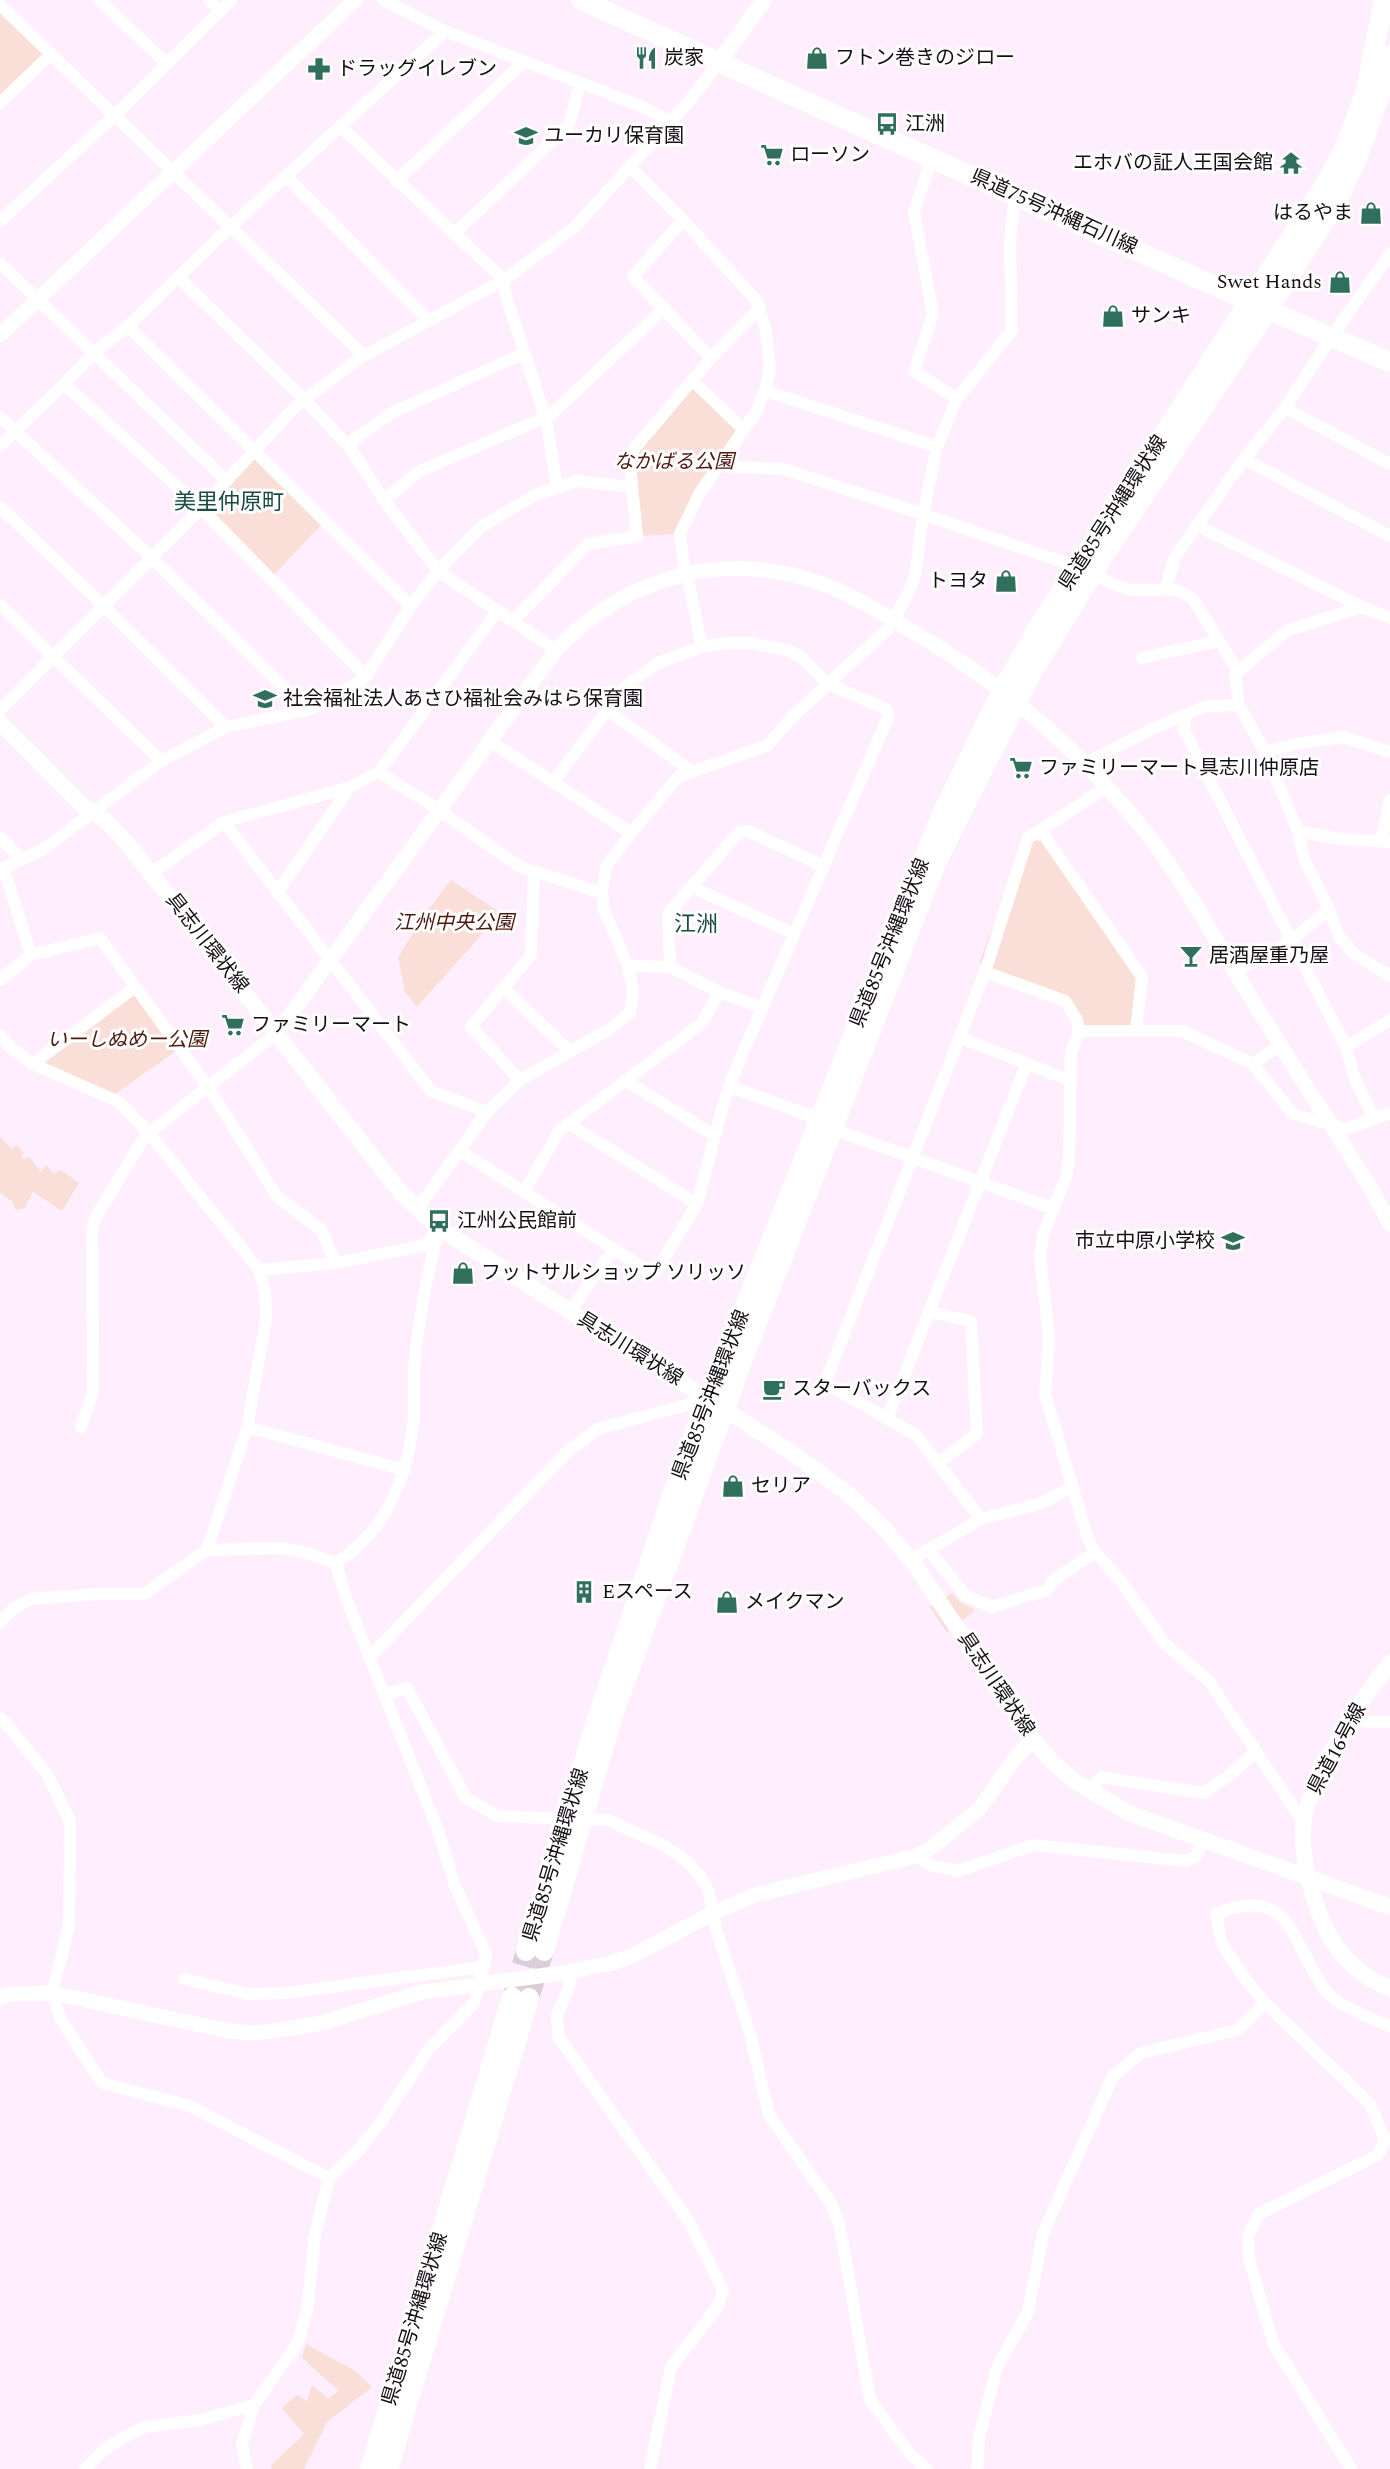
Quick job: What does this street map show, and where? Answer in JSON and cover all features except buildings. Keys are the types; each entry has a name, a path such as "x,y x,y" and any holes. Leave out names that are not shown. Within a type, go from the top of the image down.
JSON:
{"main road":[{"name":"県道75号沖縄石川線","path":"580,0 932,156 1268,310 1390,362"},
{"path":"720,62 764,0"},
{"name":"県道85号沖縄環状線","path":"826,1124 725,1410 614,1712 535,1951 601,1706 688,1449 936,863 1009,697 1030,676 1084,571 1250,301 1322,191 1344,148 1365,94 1384,0"},
{"name":"県道85号沖縄環状線","path":"1084,571 1268,310 1337,201 1384,103 1390,56"},
{"name":"具志川環状線","path":"0,722 83,806 94,812 120,836 152,873 401,1193 439,1228 791,1452 851,1496 883,1527 911,1560 1033,1739 1052,1762 1088,1791 1129,1813 1390,1907"},
{"name":"県道16号線","path":"1390,1663 1349,1720 1314,1789 1304,1823 1303,1841 1309,1878 1327,1934 1359,1973 1390,1989"},
{"name":"県道85号沖縄環状線","path":"370,2469 521,1998 388,2469"}],"street":[{"path":"99,0 167,64"},
{"path":"209,0 221,11"},
{"path":"0,221 115,114 231,0"},
{"path":"0,335 356,0"},
{"path":"383,0 445,31 641,106 670,121"},
{"path":"0,5 358,350 360,358"},
{"path":"0,446 95,352 128,326 230,227 445,31"},
{"path":"0,103 51,55"},
{"path":"396,180 525,61"},
{"path":"0,710 255,453 304,400 360,358 504,280 575,227 691,99 720,62"},
{"path":"454,234 569,125 580,83"},
{"path":"340,126 504,280 504,292 545,418 557,488"},
{"path":"932,156 914,212 933,314 914,371 957,399"},
{"path":"630,167 683,220 756,300 760,308 768,348 770,370 765,391 756,412 699,494 680,534 684,574 689,584 702,647"},
{"path":"286,176 429,321"},
{"path":"418,1208 487,1112 520,1080 608,1030 630,1013 633,991 628,966 604,910 602,893 606,867 631,833 678,777 768,744 792,717 888,629 894,620 915,576 923,514 937,447 957,399 1012,330 1010,242 1015,195"},
{"path":"0,203 10,212"},
{"path":"683,220 633,277 711,358"},
{"path":"1166,588 1175,557 1244,459 1285,408 1332,336 1386,268 1390,254"},
{"path":"0,263 227,481"},
{"path":"178,277 347,445 384,500 438,571 556,650"},
{"path":"384,500 420,471 545,418 665,308"},
{"path":"513,621 588,544 637,536 629,455 711,358 760,308"},
{"path":"128,326 411,606"},
{"path":"347,445 393,412 524,354"},
{"path":"692,380 742,429"},
{"path":"64,384 201,508 366,676"},
{"path":"765,391 937,447"},
{"path":"1285,408 1390,464"},
{"path":"0,417 152,558 308,710"},
{"path":"1244,459 1390,536"},
{"path":"719,466 783,469 923,514 1131,590 1166,588 1183,592 1193,599 1239,671"},
{"path":"31,955 2,870 44,849 160,761 226,727 322,705 366,676 411,606 438,571 481,527 535,495 577,481 632,487"},
{"path":"0,507 226,727"},
{"path":"1198,526 1362,607 1390,618"},
{"path":"81,1427 93,1393 92,1232 95,1218 141,1143 149,1133 277,1033 556,650 587,621 618,599 684,574 731,568 777,571 824,584 894,620 948,652 1009,697 1086,763 1159,849 1187,890 1390,1224"},
{"path":"0,605 160,761"},
{"path":"1362,607 1288,630 1235,674 1239,705 1265,752 1298,831 1305,861 1329,909 1339,936 1354,954 1390,976"},
{"path":"152,873 224,822 350,787 379,772 498,610"},
{"path":"1142,658 1219,641"},
{"path":"460,1151 650,1272 657,1270 697,1204 729,1086 889,715 886,709 828,684 802,658 790,651 752,643 725,643 702,647 658,663 626,686 553,782"},
{"path":"1086,763 1206,706 1239,705"},
{"path":"607,710 693,772"},
{"path":"1186,714 1184,730 1346,1047 1354,1078 1374,1118"},
{"path":"1265,752 1296,744 1343,737 1390,752"},
{"path":"490,741 631,833"},
{"path":"379,772 439,810 520,867 602,893"},
{"path":"277,893 350,787"},
{"path":"981,1520 916,1435 825,1383 985,972 1028,838 1107,787"},
{"path":"1298,831 1386,842 1390,800"},
{"path":"224,822 328,961 431,1091 487,1112"},
{"path":"670,967 668,914 739,832 748,831 823,866"},
{"path":"1033,834 1044,835 1142,977 1136,1030"},
{"path":"0,837 22,860"},
{"path":"520,1080 471,1027 531,955 534,872"},
{"path":"692,887 794,934"},
{"path":"1235,972 1292,940 1329,909"},
{"path":"0,980 31,955 100,938 208,1087 277,1196 321,1230 336,1263"},
{"path":"628,966 670,967 719,992 762,1008"},
{"path":"985,972 1065,1002 1077,1020 1079,1031 1071,1053 1069,1160 1066,1177 1043,1234 1040,1257 1048,1310 1049,1338 1045,1394 1088,1539 1095,1552 1123,1584 1165,1644 1208,1680 1304,1823"},
{"path":"33,1064 135,987"},
{"path":"504,988 569,1051"},
{"path":"524,1192 560,1131 702,1023 719,992"},
{"path":"1346,1047 1390,1020"},
{"path":"1079,1031 1182,1031 1253,1064 1293,1114 1346,1129 1390,1113"},
{"path":"0,1035 11,1048 33,1064 119,1102 149,1133 259,1270 265,1292 266,1320 247,1427 207,1550"},
{"path":"959,1037 1071,1081"},
{"path":"1253,1064 1281,1044"},
{"path":"887,1419 1027,1064"},
{"path":"625,1080 716,1136"},
{"path":"729,1086 1052,1208"},
{"path":"568,1123 697,1204"},
{"path":"259,1270 336,1263 426,1245 439,1228"},
{"path":"336,1563 351,1554 390,1507 405,1470 414,1416 415,1359 426,1280 439,1228"},
{"path":"570,1311 614,1249"},
{"path":"930,1312 971,1321 977,1434 937,1464"},
{"path":"371,1656 568,1451 598,1429 708,1399"},
{"path":"247,1427 405,1470"},
{"path":"911,1560 981,1520 1042,1503 1072,1487"},
{"path":"0,1622 13,1609 31,1599 98,1594 144,1594 207,1550 281,1548 310,1554 336,1563"},
{"path":"928,1549 966,1596 992,1608 1047,1590 1054,1581 1095,1552"},
{"path":"247,2469 242,2445 254,2405 298,2343 307,2310 315,2234 329,2178 358,2151 381,2122 429,2049 474,2003 486,1954 454,1883 439,1833 345,1595 336,1563"},
{"path":"385,1694 407,1688 466,1798 497,1816 608,1821 663,1845 687,1861 710,1892 716,1929 751,2037 769,2115 832,2205 840,2227 870,2400 911,2455 927,2469"},
{"path":"0,1718 47,1774 70,1821 69,1926 52,1993 60,2018 102,2083 190,2106 329,2178"},
{"path":"1349,1720 1390,1722"},
{"path":"0,1997 13,1994 52,1993 229,2031 255,2033 322,2023 422,1992 572,1972 630,1957 713,1913 755,1895 916,1856 932,1848 979,1809 1017,1756 1033,1739"},
{"path":"1088,1791 1102,1777 1203,1793 1230,1775 1255,1752"},
{"path":"916,1856 933,1866 958,1871 1033,1845 1186,1861 1195,1857 1203,1841"},
{"path":"1351,2469 1274,2343 1249,2258 1248,2236 1259,2214 1378,2155 1385,2140 1370,2104 1265,2003 1246,1980 1222,1944 1216,1914 1237,1905 1269,1907 1286,1921 1327,1993 1364,2017 1390,2026"},
{"path":"184,1979 248,1994 285,1993 484,1967"},
{"path":"572,1972 568,1989 557,2015 558,2036 688,2220 723,2290 718,2306 671,2367 650,2469"},
{"path":"977,2469 979,2437 997,2368 1028,2312 1043,2235 1113,2076 1141,2053 1237,2030 1265,2003"},
{"path":"85,2469 105,2450 145,2427 200,2420 254,2405"}],"green space":[{"path":"0,5 50,55 0,102"},
{"name":"なかばる公園","path":"692,380 743,429 680,534 637,536 629,455"},
{"path":"255,453 325,521 270,579 201,508"},
{"path":"1044,835 1142,980 1135,1030 1079,1031 1063,1002 979,963 1026,839"},
{"name":"江州中央公園","path":"451,880 501,913 417,1007 405,992 398,957 426,913"},
{"name":"いーしぬめー公園","path":"135,987 180,1048 111,1097 33,1064"},
{"path":"0,1137 12,1149 17,1145 24,1153 21,1156 24,1159 29,1157 41,1172 46,1165 54,1174 61,1170 79,1183 62,1211 33,1192 25,1208 16,1210 12,1201 0,1193"},
{"path":"952,1593 960,1602 975,1610 947,1633 930,1607"},
{"path":"306,2344 355,2371 372,2387 327,2422 304,2469 272,2469 271,2465 304,2434 282,2408 297,2395 307,2401 312,2385 328,2398 339,2391 302,2358"}],"tunnel":[{"path":"513,1994 526,1951"},
{"path":"529,1998 544,1951"}],"place":[{"name":"炭家","path":"646,58"},
{"name":"フトン巻きのジロー","path":"817,58"},
{"name":"ドラッグイレブン","path":"319,69"},
{"name":"江洲","path":"887,124"},
{"name":"ユーカリ保育園","path":"526,136"},
{"name":"ローソン","path":"772,155"},
{"name":"エホバの証人王国会館","path":"1291,163"},
{"name":"はるやま","path":"1371,213"},
{"name":"Swet Hands","path":"1340,282"},
{"name":"サンキ","path":"1113,316"},
{"name":"トヨタ","path":"1006,581"},
{"name":"社会福祉法人あさひ福祉会みはら保育園","path":"265,699"},
{"name":"ファミリーマート具志川仲原店","path":"1021,768"},
{"name":"居酒屋重乃屋","path":"1191,956"},
{"name":"ファミリーマート","path":"233,1025"},
{"name":"江州公民館前","path":"439,1221"},
{"name":"市立中原小学校","path":"1233,1241"},
{"name":"フットサルショップ ソリッソ","path":"463,1273"},
{"name":"スターバックス","path":"774,1389"},
{"name":"セリア","path":"733,1486"},
{"name":"Eスペース","path":"584,1592"},
{"name":"メイクマン","path":"727,1602"}],"district":[{"name":"美里仲原町","path":"229,502"},
{"name":"江洲","path":"696,924"}]}
